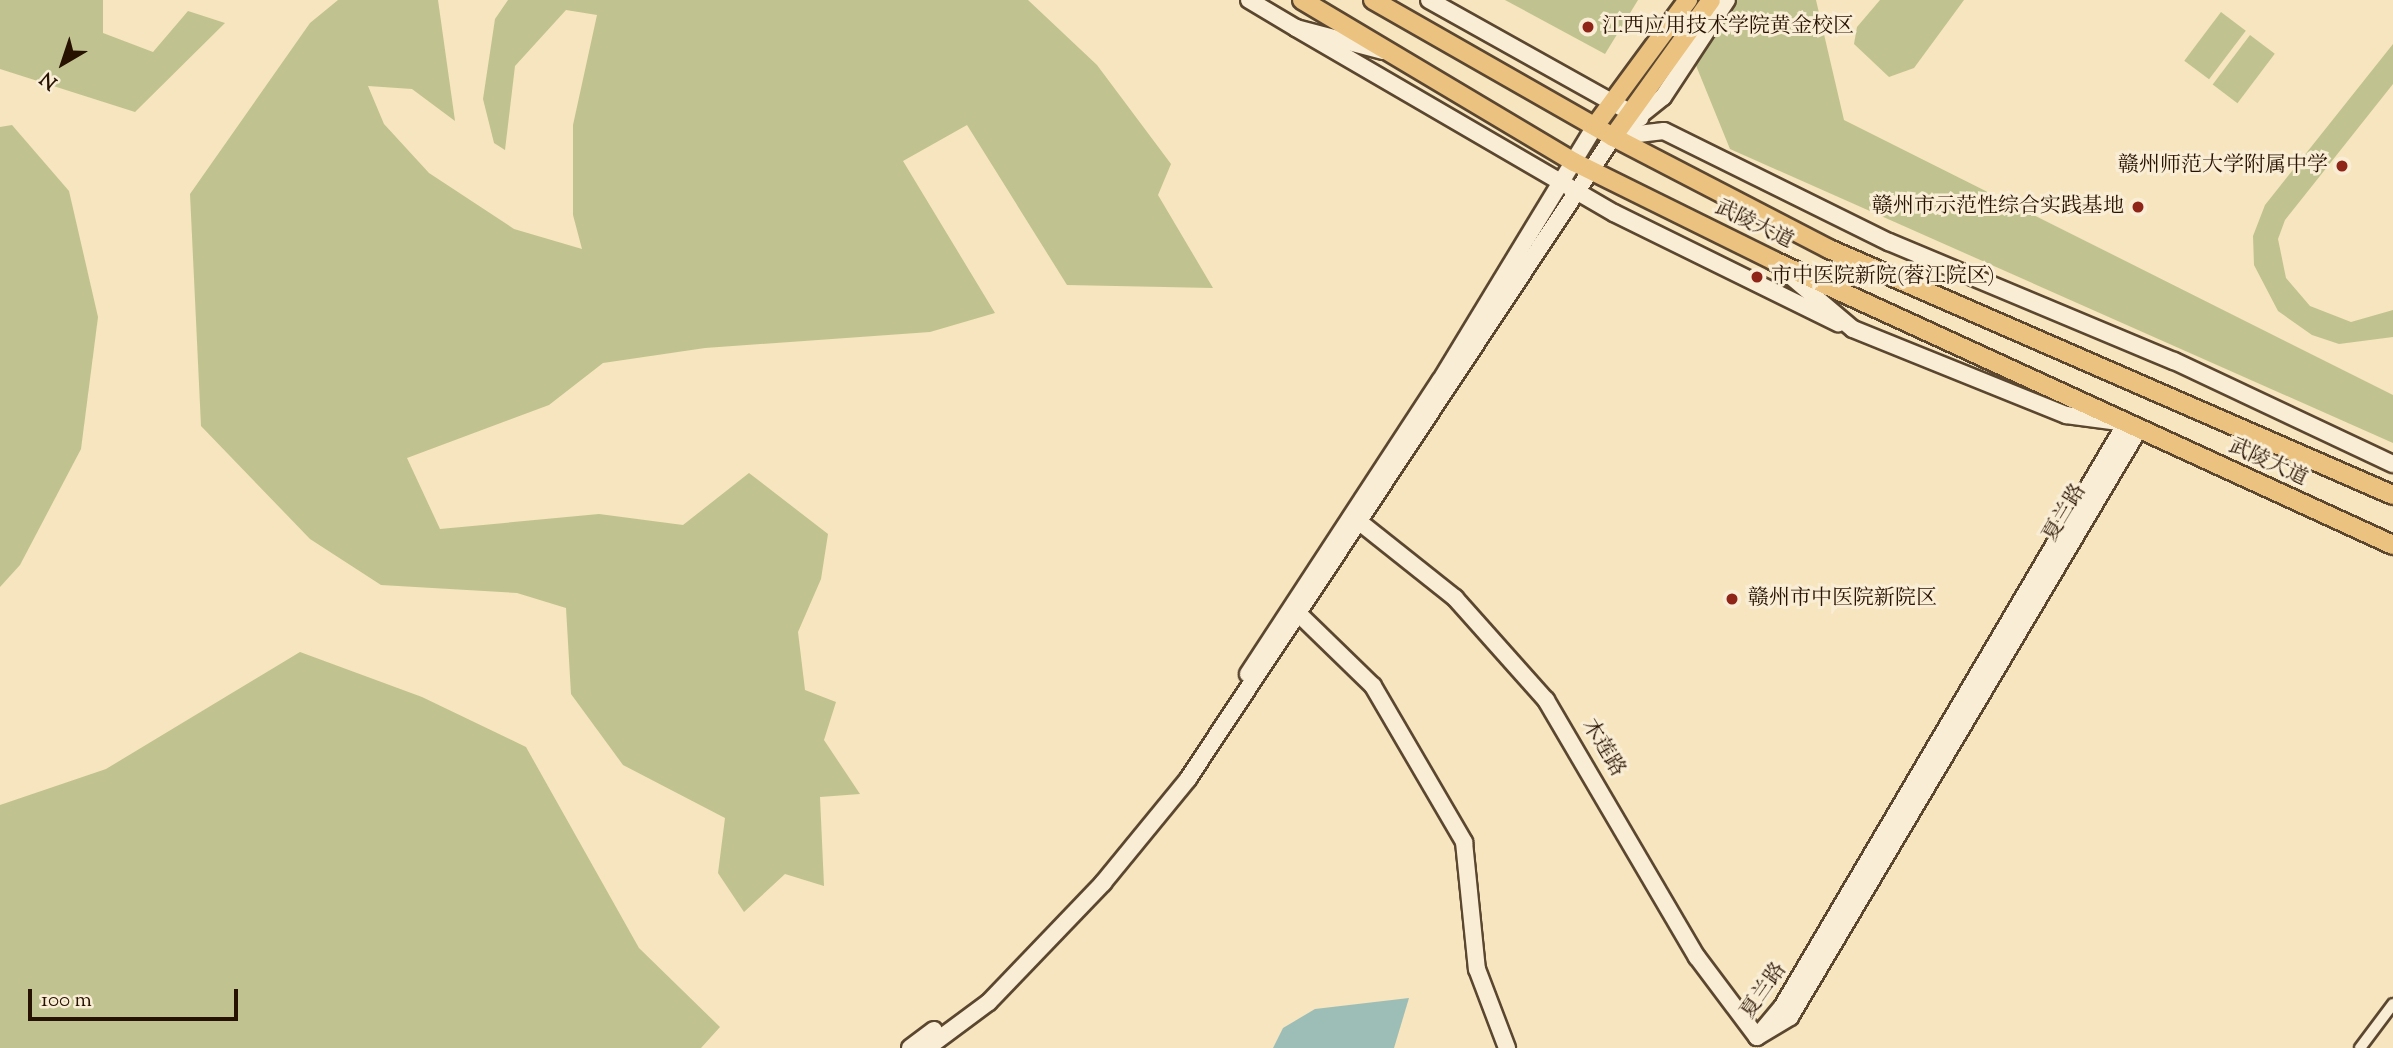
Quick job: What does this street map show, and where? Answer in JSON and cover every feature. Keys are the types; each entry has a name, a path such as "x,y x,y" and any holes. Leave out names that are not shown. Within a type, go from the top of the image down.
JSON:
{"main road":[{"name":"武陵大道","path":"1302,0 1384,52 1574,162 1774,261 2393,545"},
{"name":"武陵大道","path":"1373,0 1391,7 1613,137 1829,249 2393,495"},
{"path":"1595,126 1688,0"},
{"path":"1613,137 1634,114 1711,0"}],"street":[{"path":"1249,0 1561,183 1853,329 2066,415 2133,426"},
{"path":"1429,0 1664,131 1889,243 2174,361 2393,464"},
{"path":"1634,114 1663,97 1727,0"},
{"path":"1296,28 1384,52"},
{"path":"910,1048 985,993 1095,878 1181,775 1595,126"},
{"path":"927,1048 989,1002 1103,883 1188,779 1362,524 1613,137 1664,131"},
{"path":"1774,261 1853,329"},
{"name":"夏兰路","path":"1757,1037 1783,1007 2133,426"},
{"name":"木莲路","path":"1362,524 1455,598 1546,699 1697,957 1757,1037"},
{"path":"1301,616 1373,686 1464,842 1476,969 1507,1048"},
{"path":"2360,1048 2393,1004"}],"green space":[{"path":"0,0 103,0 103,33 153,52 188,11 225,23 135,112 0,69"},
{"path":"338,0 438,0 455,121 412,89 368,86 384,124 429,173 514,229 582,249 573,215 573,125 597,15 566,10 515,66 505,150 494,143 483,99 495,19 508,0 1028,0 1097,65 1171,164 1158,195 1213,288 1067,285 967,125 903,161 995,313 930,332 705,348 603,363 549,405 407,458 440,529 599,514 683,525 749,473 828,534 821,579 798,632 805,690 836,702 824,740 860,794 820,797 824,886 785,874 744,912 718,873 725,818 623,765 571,694 566,608 517,593 381,585 310,539 201,426 190,194 310,23"},
{"name":"江西应用技术学院黄金校区","path":"1505,0 1638,0 1605,54"},
{"path":"1737,0 1816,0 1844,120 2393,395 2393,443 1730,149 1695,63"},
{"path":"1880,0 1964,0 1914,68 1889,77 1854,44 1857,27"},
{"path":"2221,12 2246,31 2209,79 2184,61"},
{"path":"2250,35 2275,54 2237,103 2213,85"},
{"path":"2393,44 2393,84 2285,220 2278,239 2286,278 2310,306 2351,322 2393,310 2393,337 2339,344 2312,335 2278,311 2254,265 2253,236 2265,205"},
{"path":"12,125 69,191 98,317 81,449 20,565 0,587 0,127"},
{"path":"300,652 422,697 526,747 639,948 720,1027 701,1048 0,1048 0,805 106,769"}],"water":[{"path":"1409,998 1394,1048 1273,1048 1283,1028 1315,1009"}],"place":[{"name":"江西应用技术学院黄金校区","path":"1588,27"},
{"name":"赣州师范大学附属中学","path":"2342,166"},
{"name":"赣州市示范性综合实践基地","path":"2138,207"},
{"name":"市中医院新院(蓉江院区)","path":"1757,277"},
{"name":"赣州市中医院新院区","path":"1732,599"}]}
